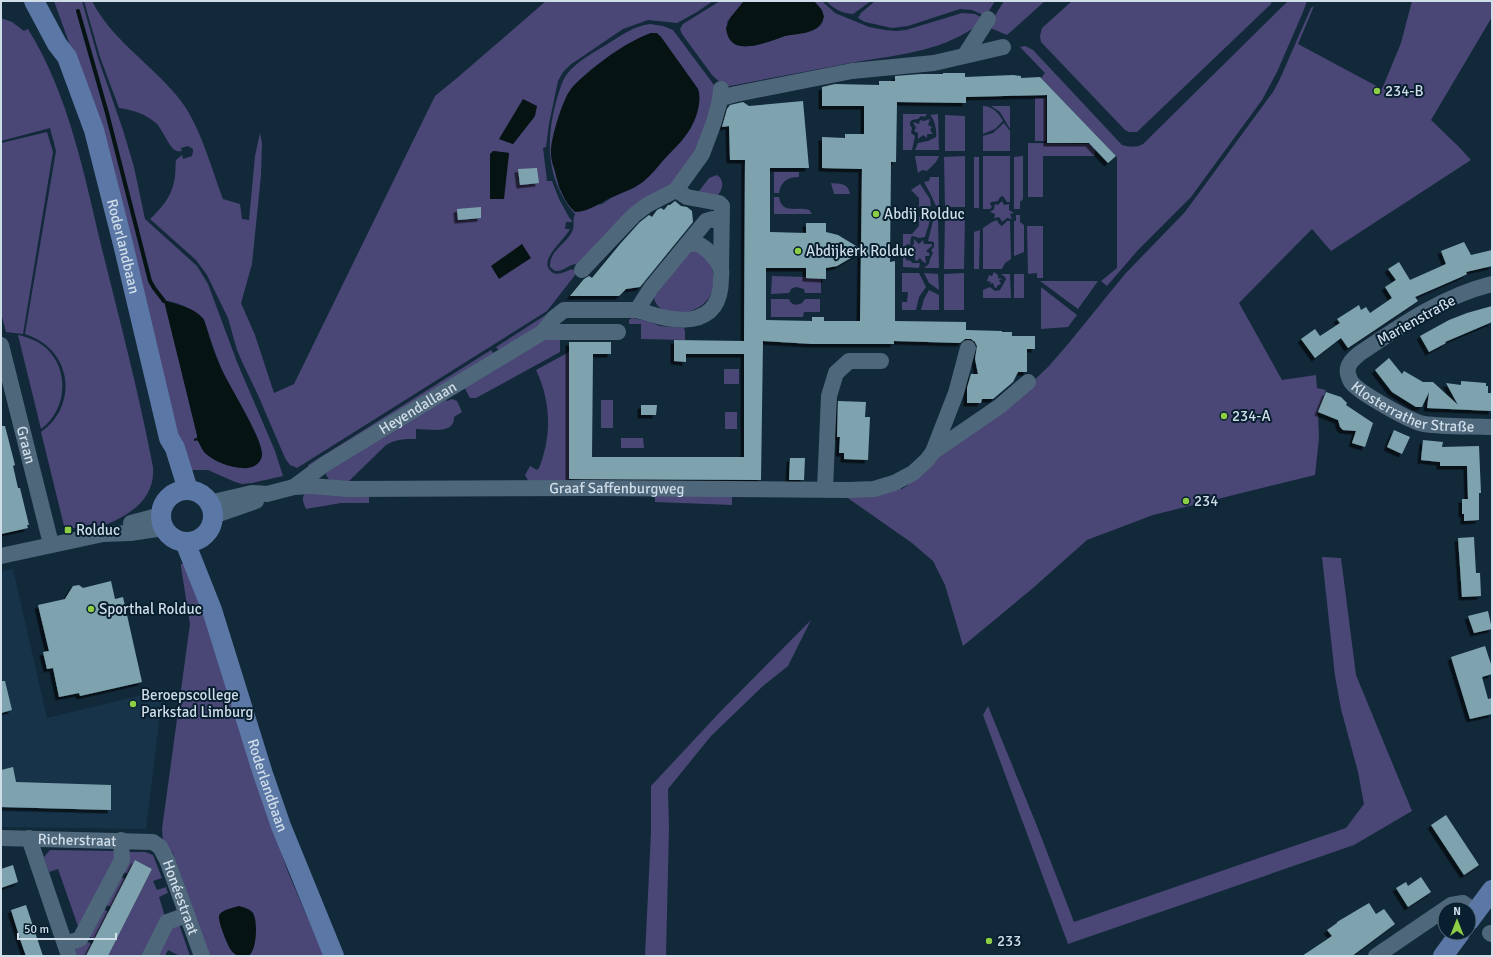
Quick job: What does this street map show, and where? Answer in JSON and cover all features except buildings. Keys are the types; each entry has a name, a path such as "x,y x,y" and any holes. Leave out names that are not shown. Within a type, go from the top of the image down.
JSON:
{"main road":[{"name":"Roderlandbaan","path":"34,1 57,44 67,57"},
{"name":"Roderlandbaan","path":"48,1 64,39 67,57 94,130 123,244 169,438 175,448 182,492"},
{"path":"182,492 196,492 204,496 211,509 213,520 210,529 194,539 178,540 170,536 163,522 163,507 167,500 182,492"},
{"name":"Roderlandbaan","path":"194,539 212,610 263,774 281,826 334,956"},
{"path":"1477,910 1492,890"},
{"path":"1443,956 1454,941"}],"street":[{"path":"965,55 988,19"},
{"path":"582,270 634,215 647,205 676,190 702,154 712,128 720,94 725,97 852,71 934,63 1003,47"},
{"name":"Heyendallaan","path":"294,487 325,464 543,332 554,318 564,310 637,310 675,319 692,319 704,315 711,310 720,295 722,206 719,203 687,197 676,190"},
{"path":"637,310 651,288 706,220 713,219 721,223"},
{"path":"686,245 693,243 700,245 716,259 721,269"},
{"name":"Marienstraße","path":"1348,368 1353,359 1359,354 1402,324 1449,299 1492,284"},
{"path":"543,332 618,332"},
{"name":"Graan","path":"1,345 51,544"},
{"name":"Graaf Saffenburgweg","path":"211,509 254,502 267,494 294,487 312,486 874,489 907,477 920,468 933,452 956,393 968,348"},
{"path":"825,489 829,396 836,373 849,361 881,361"},
{"name":"Klosterrather Straße","path":"1348,368 1348,375 1352,383 1409,419 1424,424 1492,428"},
{"path":"933,452 1000,406 1028,382"},
{"path":"1,556 103,534 130,533 163,522"},
{"name":"Richerstraat","path":"1,838 153,842"},
{"path":"29,838 67,950 80,939 122,860 121,840"},
{"name":"Honéestraat","path":"153,842 160,847 163,852 202,956"},
{"path":"1376,956 1437,914"},
{"path":"150,956 167,922 187,915"}],"shaded area":[{"path":"54,1 82,1 98,58 134,167 145,219 197,266 208,284 237,362 275,451 283,476 242,484 208,470 186,470 93,109","holes":["165,301 170,301 192,310 204,320 224,375 257,437 262,455 245,468 218,461 208,455 197,440 195,441 194,439 197,438 197,435"]},
{"path":"84,1 92,1 110,28 166,84 185,106 204,145 223,199 240,204 242,219 249,220 255,156 260,133 262,144 261,175 252,264 241,303 255,335 274,393 294,384 435,96 546,1 713,1 677,23 648,20 623,29 570,65 563,72 558,81 546,147 543,148 547,181 552,181 559,199 572,222 566,222 565,229 570,229 551,254 547,265 551,272 557,274 572,269 579,270 547,311 297,468 290,465 285,458 237,350 228,318 207,275 196,260 150,219 162,207 171,193 175,179 176,160 182,155 183,159 192,156 193,149 188,146 181,148 182,151 176,151 173,149 157,124 139,113 119,108 100,57","holes":["535,116 513,144 500,139","493,151 509,153 507,164"]},
{"path":"720,1 744,1 727,22 734,44 740,46 758,45 782,37 816,29 821,25 823,19 821,11 814,1 822,1 835,13 869,27 885,30 906,30 962,13 975,14 984,19 981,23 967,32 939,45 923,50 725,87 712,75 682,34 680,29 683,24"},
{"path":"744,1 814,1 822,10 824,17 817,28 810,32 785,36 754,45 737,45 730,40 726,28 730,18"},
{"path":"826,1 871,1 853,14 838,10"},
{"path":"875,1 995,1 986,16 972,10 960,9 908,26 892,28 865,22 858,18 861,13"},
{"path":"1004,1 1045,1 1007,35 988,27"},
{"path":"1072,1 1272,1 1271,4 1137,132 1129,132 1125,130 1041,42 1040,36 1042,28"},
{"path":"1288,1 1307,1 1277,72 1262,100 1191,197 1138,250 1107,286 1101,281 1117,268 1117,157 1041,78 1045,73 1020,47 1025,46 1033,50 1122,145 1135,147 1143,144"},
{"path":"1412,1 1492,1 1492,17 1431,120 1471,160 1331,251 1312,229 1239,303 1282,380 1316,375 1317,388 1326,390 1318,412 1319,438 1315,475 1153,515 1087,540 1033,588 963,646 945,585 933,561 912,543 842,494 897,486 902,489 908,485 908,480 1029,385 1048,367 1125,274 1185,212 1273,92 1311,8 1314,6 1298,44 1382,89 1401,43"},
{"path":"1,18 12,22 24,31 28,29 42,54 65,108 89,192 148,440 153,467 153,479 143,500 126,515 93,529 92,524 65,530 41,432 53,420 61,407 65,392 65,378 61,364 52,351 40,341 25,334 56,151 50,128 1,141"},
{"path":"650,24 663,26 673,30 717,89 698,147 683,171 668,187 579,264 555,271 550,267 550,261 555,252 572,232 575,214 559,189 551,161 550,132 556,102 562,84 571,69 592,53 623,34","holes":["655,33 661,37 698,89 691,128 644,181 634,188 614,196 602,204 572,209 559,188 551,155 555,133 567,96 581,78 604,60 641,37"]},
{"path":"651,33 657,33 661,37 698,89 699,103 695,119 681,141 644,181 634,188 591,208 580,212 575,212 567,203 562,193 551,158 552,140 563,104 573,86 596,66 626,45"},
{"path":"1035,98 1046,98 1046,141 1035,141"},
{"path":"523,99 537,106 535,116 513,144 499,139"},
{"path":"983,106 995,110 1003,121 995,129 983,134"},
{"path":"991,106 1010,106 1010,129 1000,112"},
{"path":"903,114 927,114 925,117 921,116 910,122 912,128 911,133 915,136 912,150 903,150"},
{"path":"938,114 939,150 915,150 918,143 928,141 936,137 935,126 930,115"},
{"path":"945,115 965,116 965,151 945,151"},
{"path":"930,119 928,125 932,127 930,130 933,134 927,134 927,138 923,135 918,139 918,133 914,131 916,128 913,122 919,124 920,120 924,121"},
{"path":"1004,123 1010,131 1010,151 983,151 983,136 993,133"},
{"path":"47,132 53,152 23,334 6,332 1,313 1,143"},
{"path":"1028,143 1095,144 1095,156 1043,156 1043,197 1028,197"},
{"path":"493,151 509,153 504,199 490,199 490,154"},
{"path":"915,156 939,156 936,162 927,171 922,170 918,173"},
{"path":"965,156 965,207 945,207 944,157"},
{"path":"983,156 1010,156 1010,202 1007,202 1003,196 1000,197 998,201 991,202 990,204 992,207 990,209 983,209"},
{"path":"1023,156 1023,199 1020,202 1020,209 1014,209 1014,157"},
{"path":"974,157 979,157 979,208 974,208"},
{"path":"774,172 799,172 799,177 786,180 781,185 779,193 774,193"},
{"path":"717,175 720,177 722,185 721,191 717,196 696,195 709,178"},
{"path":"930,177 939,177 939,206 936,206 924,182 929,181"},
{"path":"831,183 846,186 850,194 834,194"},
{"path":"920,184 930,199 931,206 919,207 919,198 911,190"},
{"path":"774,197 779,197 783,206 787,208 809,210 812,214 774,214"},
{"path":"1002,201 1004,205 1009,204 1009,210 1014,213 1010,214 1012,219 1007,218 1002,222 998,217 994,218 995,214 990,212 994,209 995,204 998,205"},
{"path":"1016,215 1020,215 1020,222 1024,225 1024,252 1014,256 1014,221 1016,221"},
{"path":"919,217 931,217 925,237 911,237 910,245 907,244 905,253 906,260 911,261 912,263 920,263 919,268 903,267 903,234 912,234 919,226"},
{"path":"934,217 938,218 939,268 924,268 929,264 933,253 931,250 934,247 934,242 928,241"},
{"path":"945,218 965,218 964,269 944,269"},
{"path":"997,220 1002,226 1007,221 1010,221 1011,259 1005,263 1002,269 983,269 983,228"},
{"path":"1027,226 1043,226 1043,278 1037,278 1037,273 1028,274"},
{"path":"980,230 979,269 974,269 974,232"},
{"path":"914,239 919,244 923,240 924,244 932,244 932,246 926,251 930,254 929,256 925,256 926,263 920,258 917,261 915,260 915,257 907,257 907,254 911,253 911,251 907,249 913,246"},
{"path":"522,244 531,258 499,279 491,266"},
{"path":"695,249 711,264 713,283 711,295 704,303 695,309 674,313 664,310 657,305 654,297 691,250"},
{"path":"994,272 998,275 998,278 1003,279 999,280 1001,284 996,288 993,283 990,284 991,282 987,281 989,275 992,276"},
{"path":"902,273 919,273 926,287 919,297 916,310 902,310 902,302 907,302 908,292 902,292"},
{"path":"924,273 938,274 939,290 929,283"},
{"path":"964,273 964,310 944,310 944,274"},
{"path":"1001,274 1010,274 1011,298 983,298 983,290 990,287 995,291 1000,290 1006,279"},
{"path":"1014,274 1024,274 1024,298 1014,298"},
{"path":"772,276 821,278 821,293 805,293 804,289 796,287 791,289 789,293 771,294"},
{"path":"1040,281 1098,281 1078,309"},
{"path":"1041,287 1077,315 1068,327 1041,329"},
{"path":"929,290 939,295 939,310 921,310 924,299"},
{"path":"771,299 789,299 792,304 796,305 802,303 805,299 820,299 820,312 804,312 803,317 771,317"},
{"path":"164,301 192,310 204,320 212,346 222,370 257,436 261,447 262,455 260,461 255,466 242,468 222,464 205,453 197,440 194,441 194,439 197,438 197,435"},
{"path":"547,314 544,326 500,352 496,347"},
{"path":"632,318 648,321 660,326 684,328 685,340 641,339 641,324 629,324 629,320"},
{"path":"549,334 560,335 560,352 476,398 470,398 463,385"},
{"path":"18,335 40,343 46,348 54,357 62,378 60,401 56,411 50,421 41,429"},
{"path":"491,350 495,356 309,468 308,465"},
{"path":"569,352 569,483 530,484 525,475 530,466 537,470 539,468 548,431 545,394 536,370"},
{"path":"724,369 739,369 739,384 724,384"},
{"path":"452,399 457,401 462,412 454,417 453,423 446,429 416,429 416,439 397,440 386,445 348,482 332,484 326,475 329,464 446,400"},
{"path":"601,400 613,400 613,428 601,428"},
{"path":"725,412 737,412 737,429 725,429"},
{"path":"621,438 643,438 644,448 621,448"},
{"path":"306,493 732,493 732,505 655,502 655,496 369,495 369,503 341,503 306,509 303,497"},
{"path":"1322,557 1341,558 1356,675 1412,811 1354,845 1068,944 983,715 988,706 1074,922 1346,828 1364,804 1358,772 1341,709 1335,676"},
{"path":"181,564 190,564 259,789 288,872 324,956 248,956 252,952 224,935 230,949 238,956 209,956 173,853 163,842 162,829 190,624"},
{"name":"Beroepscollege Parkstad Limburg","path":"13,569 47,718 163,690 146,829 1,827 1,571"},
{"path":"811,620 788,666 763,686 711,736 668,789 669,828 666,956 645,956 651,832 651,786 720,712"},
{"path":"50,850 119,851 79,929 58,869 49,872 44,857"},
{"path":"124,852 145,852 153,855 162,878 153,881 157,890 166,887 168,893 159,897 166,920 148,956 108,956 152,869 135,860 128,874 119,870"},
{"path":"117,875 125,879 111,907 102,903"},
{"path":"239,906 252,912 255,917 255,943 251,953 248,956 238,956 232,951 227,943 219,919 222,912"},
{"path":"100,907 109,912 95,939 86,935"},
{"path":"178,921 190,956 180,956 168,950 165,956 154,956 169,924"},
{"path":"83,940 92,944 86,956 77,956 74,944"}],"waterway":[{"path":"78,11 107,113 150,281 164,301"}],"place":[{"name":"234-B","path":"1377,91"},
{"name":"Abdij Rolduc","path":"876,214"},
{"name":"Abdijkerk Rolduc","path":"798,251"},
{"name":"234-A","path":"1224,416"},
{"name":"234","path":"1186,501"},
{"name":"Rolduc","path":"68,530"},
{"name":"Sporthal Rolduc","path":"91,609"},
{"name":"Beroepscollege Parkstad Limburg","path":"133,704"},
{"name":"233","path":"989,941"}]}
